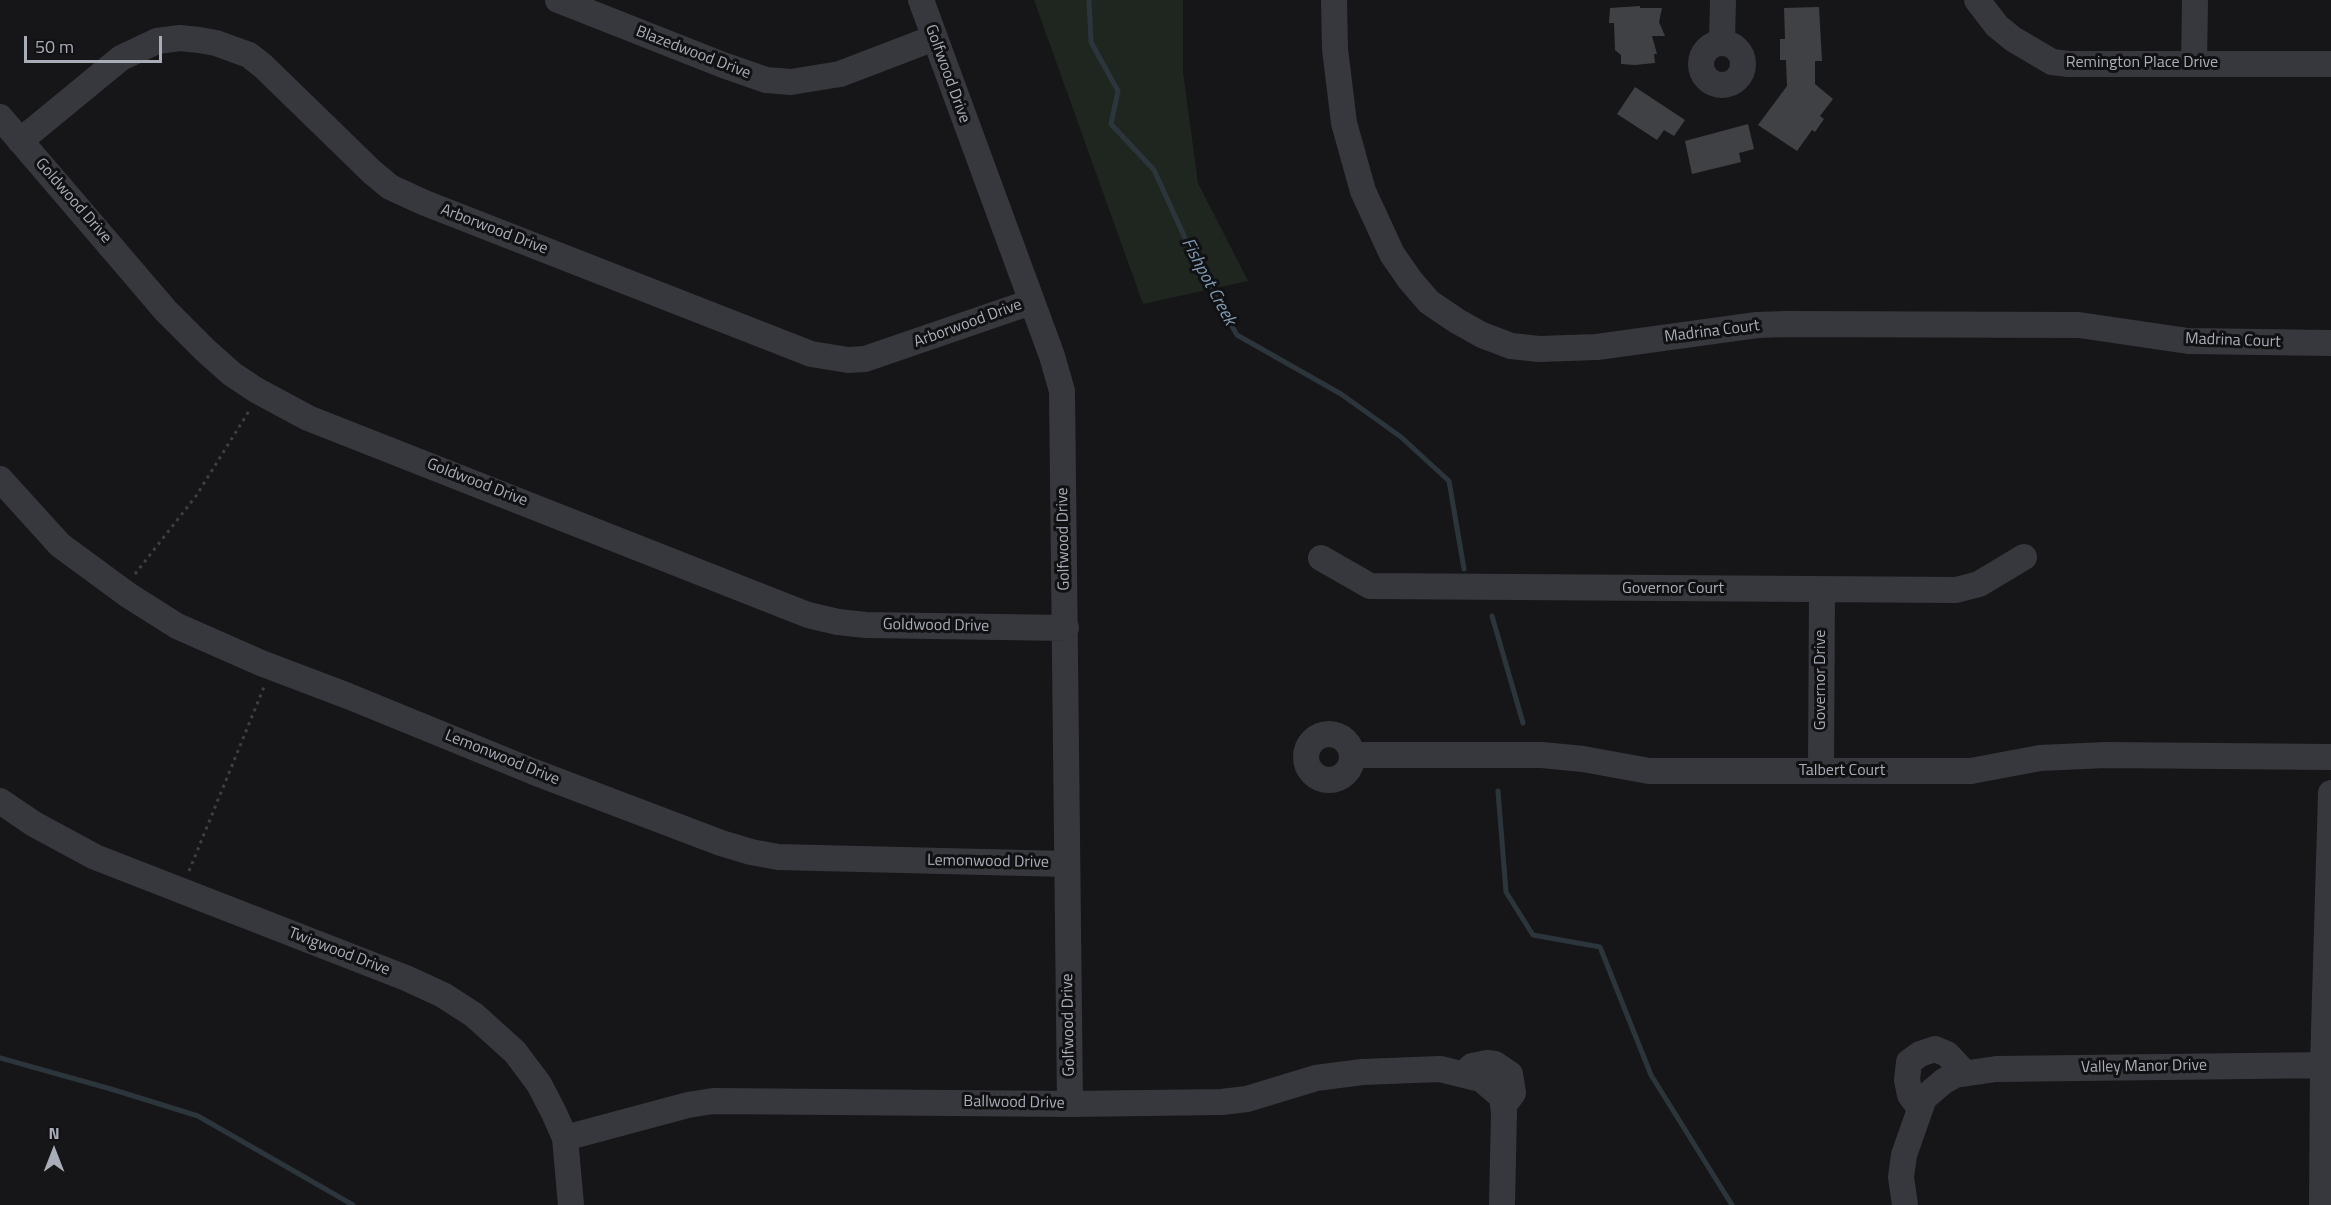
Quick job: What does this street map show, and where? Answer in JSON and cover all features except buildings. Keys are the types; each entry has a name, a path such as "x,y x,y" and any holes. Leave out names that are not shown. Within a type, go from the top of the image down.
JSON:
{"street":[{"name":"Blazedwood Drive","path":"558,0 744,74 766,80 791,82 840,74 934,38"},
{"name":"Golfwood Drive","path":"921,0 1062,391 1070,1104"},
{"name":"Madrina Court","path":"1334,0 1335,49 1344,123 1363,191 1392,254 1429,302 1482,335 1511,346 1539,349 1597,347 1757,325 1786,324 2079,325 2188,341 2331,343"},
{"path":"1722,42 1723,0"},
{"name":"Remington Place Drive","path":"1977,0 1997,26 2013,39 2052,62 2069,64 2331,64"},
{"path":"2194,64 2195,0"},
{"name":"Arborwood Drive","path":"20,141 121,58 158,41 180,38 199,40 216,43 249,55 390,187 425,203 811,354 839,359 865,359 1031,302"},
{"name":"Goldwood Drive","path":"0,117 166,311 205,350 232,374 256,390 308,418 808,615 838,622 866,625 1066,628"},
{"name":"Lemonwood Drive","path":"0,479 60,545 128,595 177,626 261,663 534,772 721,843 778,857 1066,864"},
{"name":"Governor Court","path":"1321,558 1370,586 1956,590 1979,584 2024,557"},
{"name":"Governor Drive","path":"1821,771 1822,590"},
{"name":"Talbert Court","path":"1352,755 1542,755 1583,759 1649,771 1971,771 2040,758 2106,755 2331,757"},
{"path":"2322,1205 2327,1065 2331,794"},
{"name":"Twigwood Drive","path":"0,801 34,824 95,857 406,978 443,995 474,1015 515,1052 539,1084 564,1138 572,1205"},
{"path":"1920,1108 1910,1095 1907,1080 1909,1062 1920,1054 1935,1049 1947,1054 1965,1073"},
{"name":"Valley Manor Drive","path":"1905,1205 1901,1177 1904,1155 1924,1098 1944,1081 1965,1073 1996,1069 2327,1065"},
{"name":"Ballwood Drive","path":"564,1138 688,1105 713,1101 1070,1104 1222,1102 1247,1099 1316,1078 1362,1072 1420,1069 1464,1074 1481,1079 1502,1097 1502,1205"}],"path":[{"path":"132,578 196,496 249,411"},
{"path":"189,871 265,686"}],"shaded area":[{"path":"1034,0 1183,0 1183,72 1198,183 1248,281 1143,304"}],"waterway":[{"name":"Fishpot Creek","path":"1089,0 1091,42 1118,91 1111,124 1154,170 1196,262 1237,335 1341,394 1401,437 1449,481 1464,569"},
{"path":"1492,616 1523,723"},
{"path":"1498,791 1506,892 1533,935 1600,947 1651,1075 1732,1205"},
{"path":"0,1058 198,1116 353,1205"}]}
